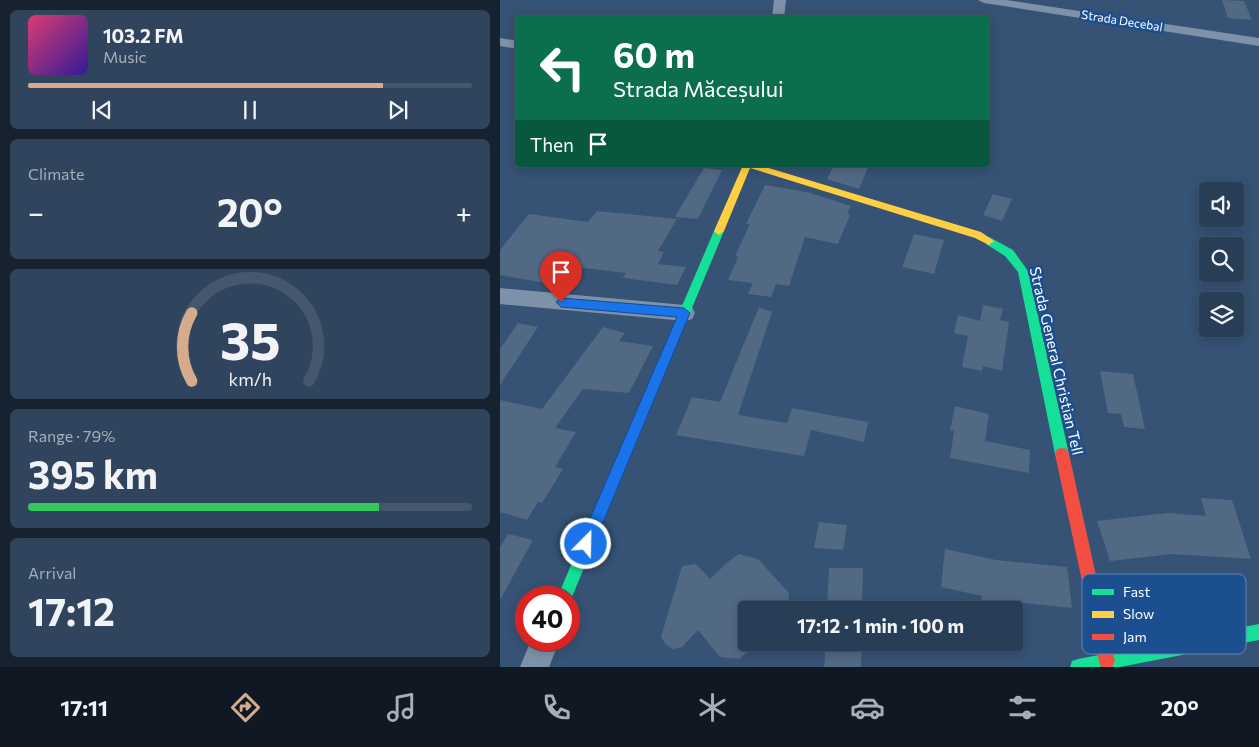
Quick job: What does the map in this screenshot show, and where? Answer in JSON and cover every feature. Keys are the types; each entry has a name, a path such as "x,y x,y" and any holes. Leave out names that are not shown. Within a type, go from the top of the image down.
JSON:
{"street":[{"path":"778,15 780,0"},
{"name":"Strada Decebal","path":"984,0 1259,42"},
{"path":"500,42 515,44"},
{"path":"569,586 747,167"},
{"name":"Strada General Christian Tell","path":"754,167 978,236 995,243 1014,256 1023,271 1088,574"},
{"path":"500,296 684,313"},
{"path":"1246,634 1259,632"},
{"path":"534,667 541,651"},
{"name":"Strada General Christian Tell","path":"1105,654 1107,661"},
{"path":"1078,667 1144,654"}],"building":[{"path":"1222,0 1244,1 1252,20 1228,18"},
{"path":"833,167 868,167 859,189 827,179"},
{"path":"704,168 722,170 698,219 675,217"},
{"path":"765,185 807,192 851,206 847,214 850,215 838,244 805,237 789,286 776,284 771,297 748,294 753,283 728,280 738,257 735,256 750,224 746,224"},
{"path":"993,194 1012,199 1002,221 983,215"},
{"path":"597,211 677,219 658,251 664,252 658,264 686,267 677,285 623,278 626,273 559,265 545,283 500,275 500,250 529,214 588,222"},
{"path":"914,234 944,240 934,274 902,267"},
{"path":"983,305 1003,309 1000,320 1009,322 1002,371 983,366 982,371 962,367 968,336 954,333 958,315 980,321"},
{"path":"759,307 772,312 738,415 787,423 792,408 868,422 864,442 811,430 804,456 676,435 692,397 720,402"},
{"path":"518,323 538,327 500,385 500,349"},
{"path":"603,327 625,333 619,341 653,346 629,393 583,389 555,428 576,432 555,467 563,469 542,503 538,502 527,520 500,512 500,400 542,409"},
{"path":"1100,371 1133,374 1145,429 1124,427 1121,414 1108,413"},
{"path":"955,406 989,414 985,441 1030,450 1029,473 950,458 954,431 950,430"},
{"path":"1201,498 1232,500 1251,559 1172,554 1110,561 1097,521 1168,513 1206,516"},
{"path":"819,522 847,525 843,550 814,548"},
{"path":"508,534 533,540 500,600 500,547"},
{"path":"945,549 996,560 1067,567 1072,608 1023,603 1023,601 981,601 982,596 941,587"},
{"path":"739,554 758,559 789,593 789,601 738,601 738,651 748,651 739,659 720,657 698,630 682,647 673,649 666,645 661,637 682,566 696,564 710,579"},
{"path":"829,568 863,568 862,601 827,601"},
{"path":"825,651 862,651 861,667 824,667"}],"traffic: fast":[{"path":"569,586 719,231"},
{"path":"989,241 1009,253 1023,271 1062,454"},
{"path":"1246,635 1259,632"},
{"path":"1078,667 1145,654"}],"traffic: slow":[{"path":"719,231 746,167"},
{"path":"756,167 978,235 989,241"}],"traffic: jam":[{"path":"1062,454 1088,574"},
{"path":"1105,654 1107,661"}],"route":[{"path":"561,302 684,313 586,544"}]}
